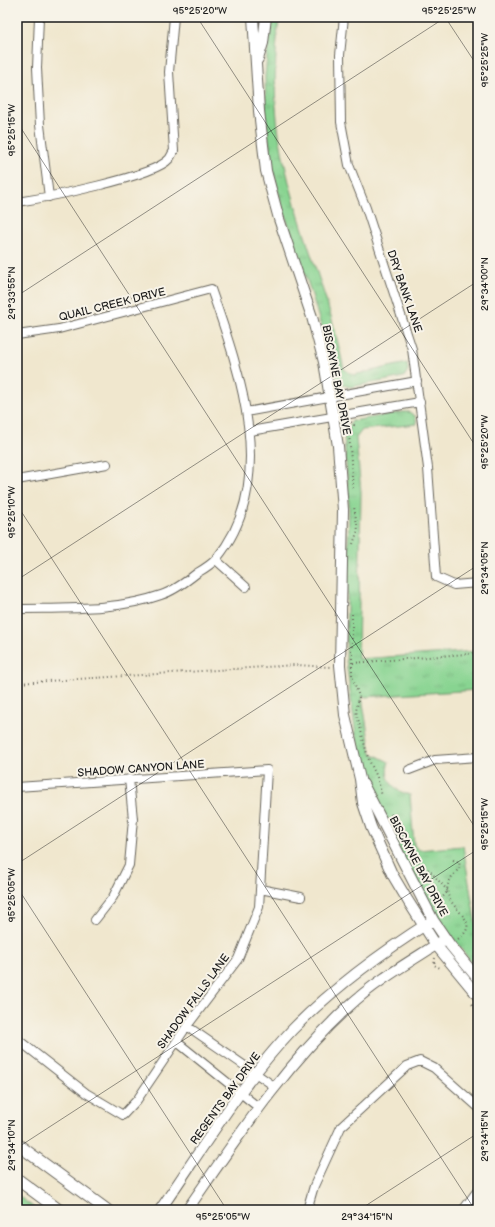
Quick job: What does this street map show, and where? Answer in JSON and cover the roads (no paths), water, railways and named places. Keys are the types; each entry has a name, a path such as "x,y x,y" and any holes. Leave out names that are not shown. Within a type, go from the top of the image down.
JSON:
{"main road":[{"path":"17,1144 107,1210"},
{"path":"17,1179 59,1210"}],"street":[{"path":"39,17 37,68 40,125 49,197"},
{"path":"17,202 49,197 114,181 151,169 169,160 174,151 169,72 174,17"},
{"name":"BISCAYNE BAY DRIVE","path":"253,17 253,41 257,63 259,111 266,171 279,219 312,317 331,397 334,417 338,446 342,510 340,666 345,715 360,779 363,802 371,827 392,874 436,945 478,996"},
{"name":"BISCAYNE BAY DRIVE","path":"257,63 263,43 266,17"},
{"name":"DRY BANK LANE","path":"344,17 340,55 341,122 349,165 366,208 412,349 428,468 436,577 454,585 478,583"},
{"name":"QUAIL CREEK DRIVE","path":"17,335 58,329 211,289 240,382 246,412"},
{"path":"17,609 121,605 162,595 184,583 216,560 230,539 248,494 250,432 246,412 417,381"},
{"path":"250,432 420,402"},
{"path":"17,480 107,464"},
{"path":"216,560 246,587"},
{"path":"409,770 435,760 478,757"},
{"name":"SHADOW CANYON LANE","path":"17,787 267,770"},
{"name":"SHADOW FALLS LANE","path":"17,1039 86,1093 123,1115 137,1100 187,1026 238,959 259,907 267,770"},
{"name":"BISCAYNE BAY DRIVE","path":"360,779 433,920 445,939 478,979"},
{"path":"95,920 113,897 129,865 133,819 129,780"},
{"path":"260,889 301,897"},
{"name":"REGENTS BAY DRIVE","path":"160,1210 240,1093 292,1030 327,996 372,960 433,920"},
{"path":"188,1210 258,1107 274,1086 313,1042 350,1005 385,978 445,939"},
{"path":"187,1026 274,1086"},
{"path":"177,1042 258,1107"},
{"path":"307,1210 314,1186 341,1127 407,1066 420,1061 434,1068 478,1107"},
{"path":"463,1210 478,1190"}]}
